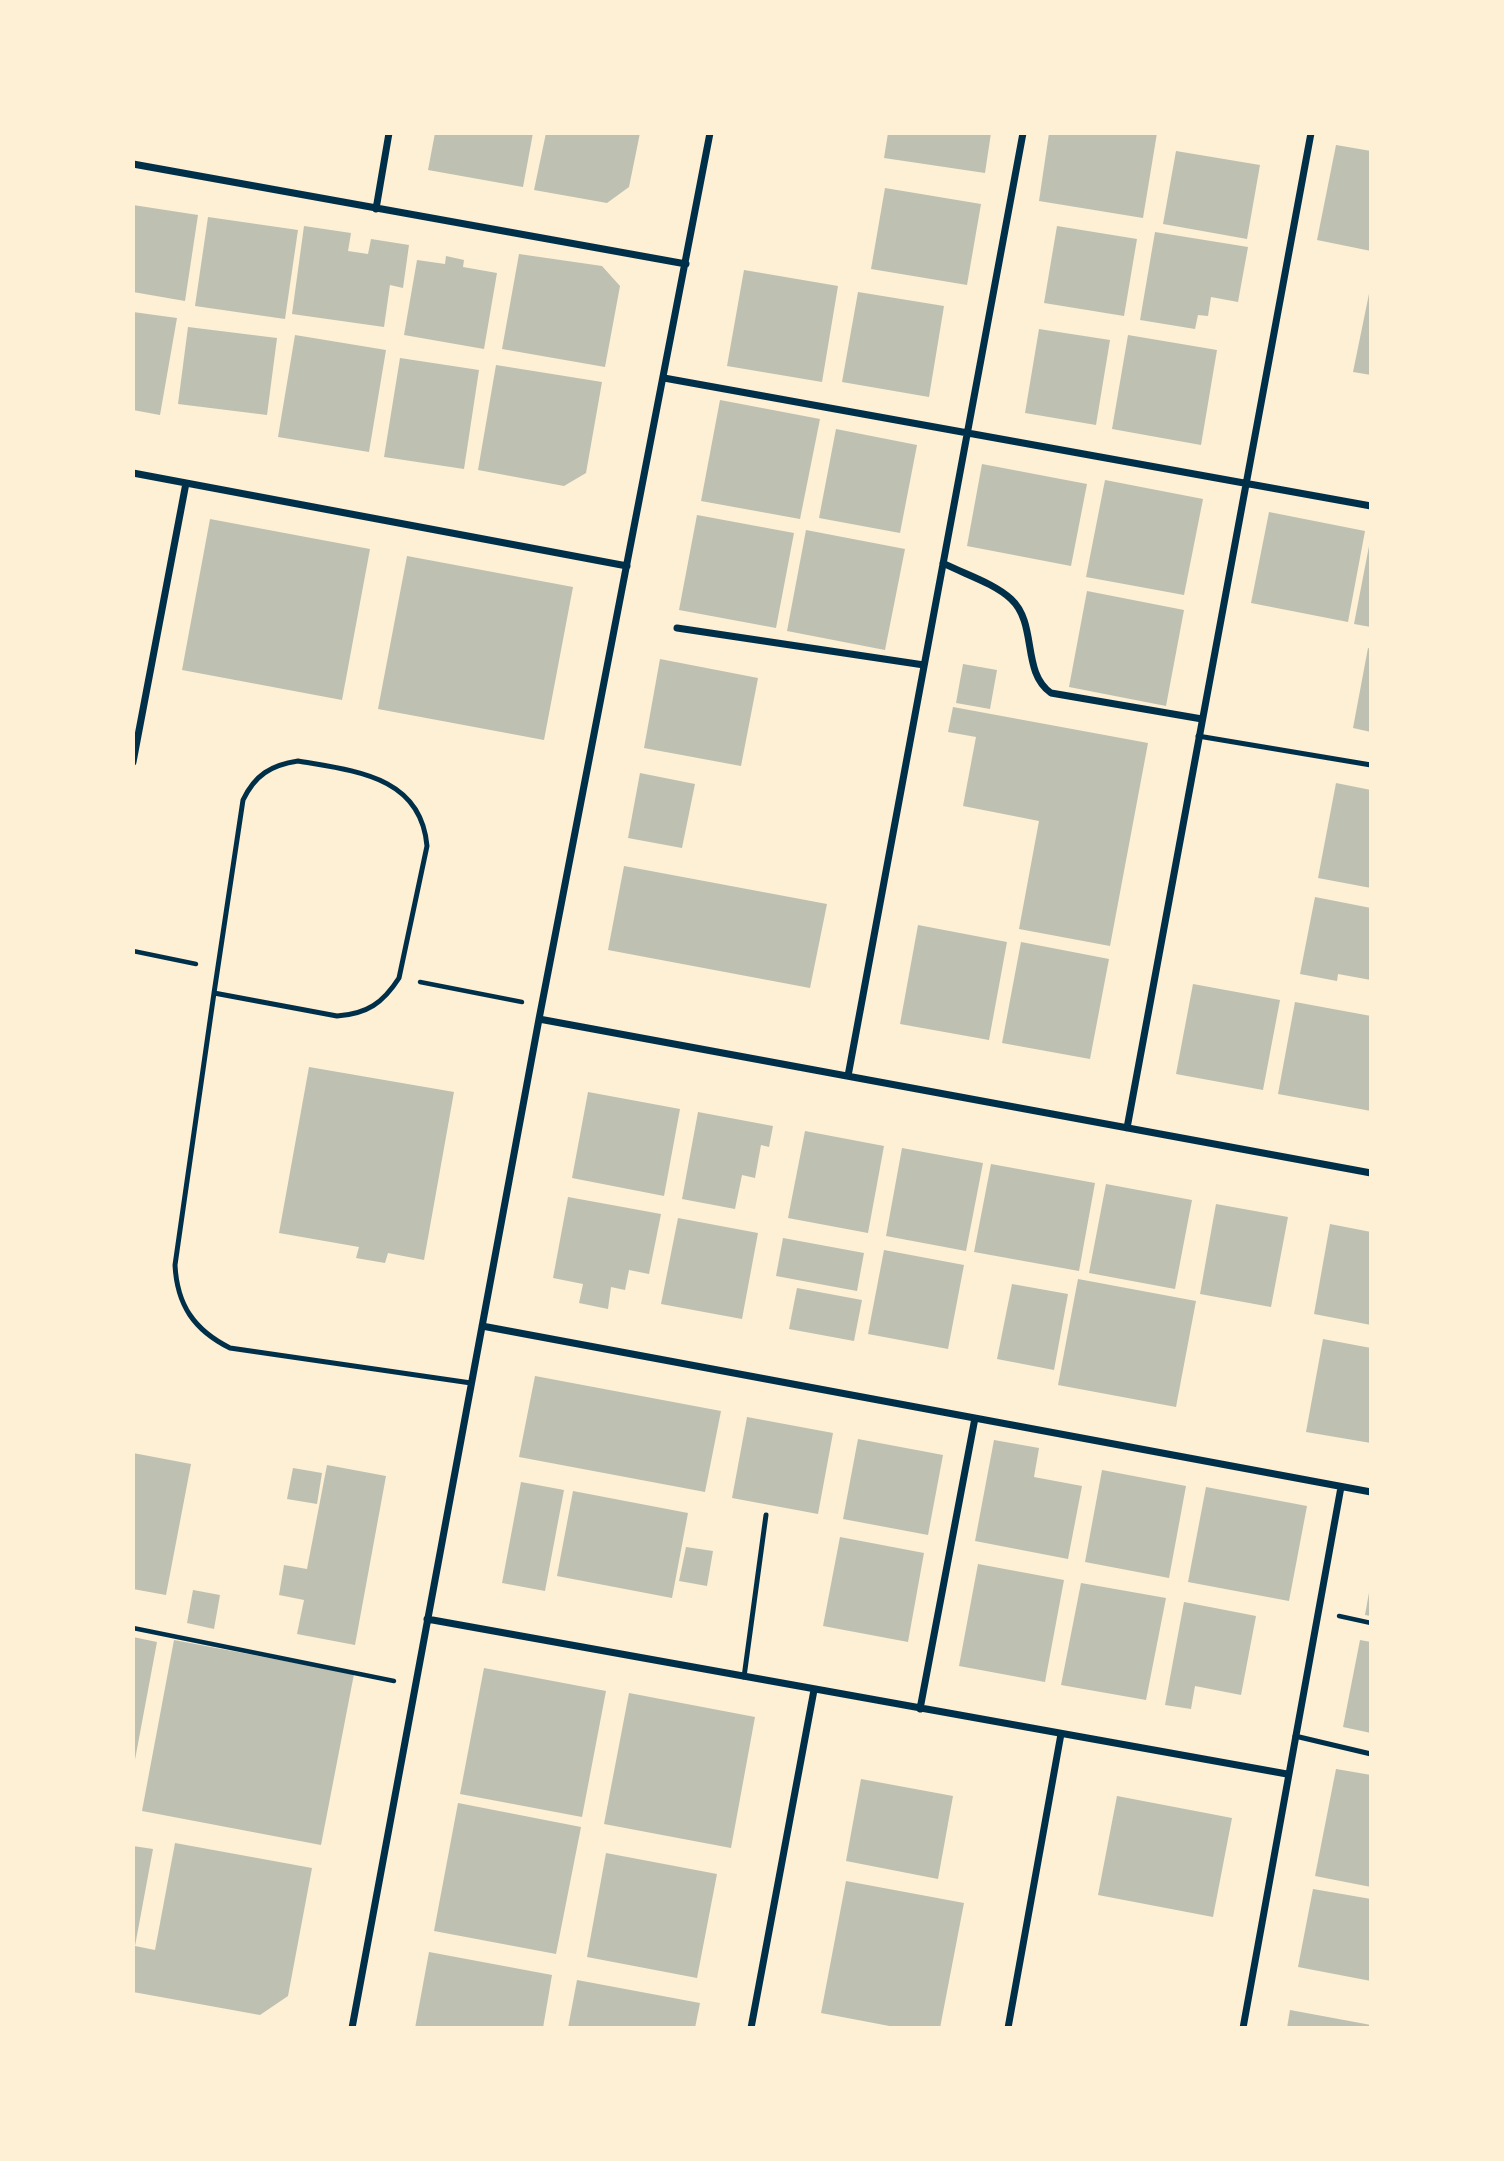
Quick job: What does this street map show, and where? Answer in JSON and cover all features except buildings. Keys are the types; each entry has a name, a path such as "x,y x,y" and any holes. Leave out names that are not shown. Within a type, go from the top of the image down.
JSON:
{"street":[{"path":"376,209 389,133"},
{"path":"352,2028 538,1018 710,133"},
{"path":"848,1076 1023,133"},
{"path":"1127,1128 1311,133"},
{"path":"133,164 686,264"},
{"path":"664,378 1371,506"},
{"path":"133,473 627,566"},
{"path":"133,762 186,482"},
{"path":"943,563 1001,592 1017,606 1023,616 1037,679 1051,693 1202,719"},
{"path":"677,628 924,665"},
{"path":"538,1018 1371,1173"},
{"path":"482,1326 1371,1492"},
{"path":"920,1709 975,1418"},
{"path":"1243,2028 1341,1487"},
{"path":"427,1619 1287,1774"},
{"path":"751,2028 814,1690"},
{"path":"1008,2028 1061,1734"}],"lane":[{"path":"1198,736 1371,765"},
{"path":"214,993 337,1016 356,1015 374,1007 389,994 399,978 427,846 425,827 419,810 407,795 392,785 298,761 280,764 264,772 251,784 243,800 214,993 175,1265 176,1286 183,1306 195,1324 211,1338 230,1348 471,1383"},
{"path":"744,1677 766,1516"},
{"path":"1294,1736 1371,1754"}],"path":[{"path":"133,951 218,968"},
{"path":"399,978 541,1006"},
{"path":"1317,1612 1371,1623"},
{"path":"133,1628 415,1685"}]}
